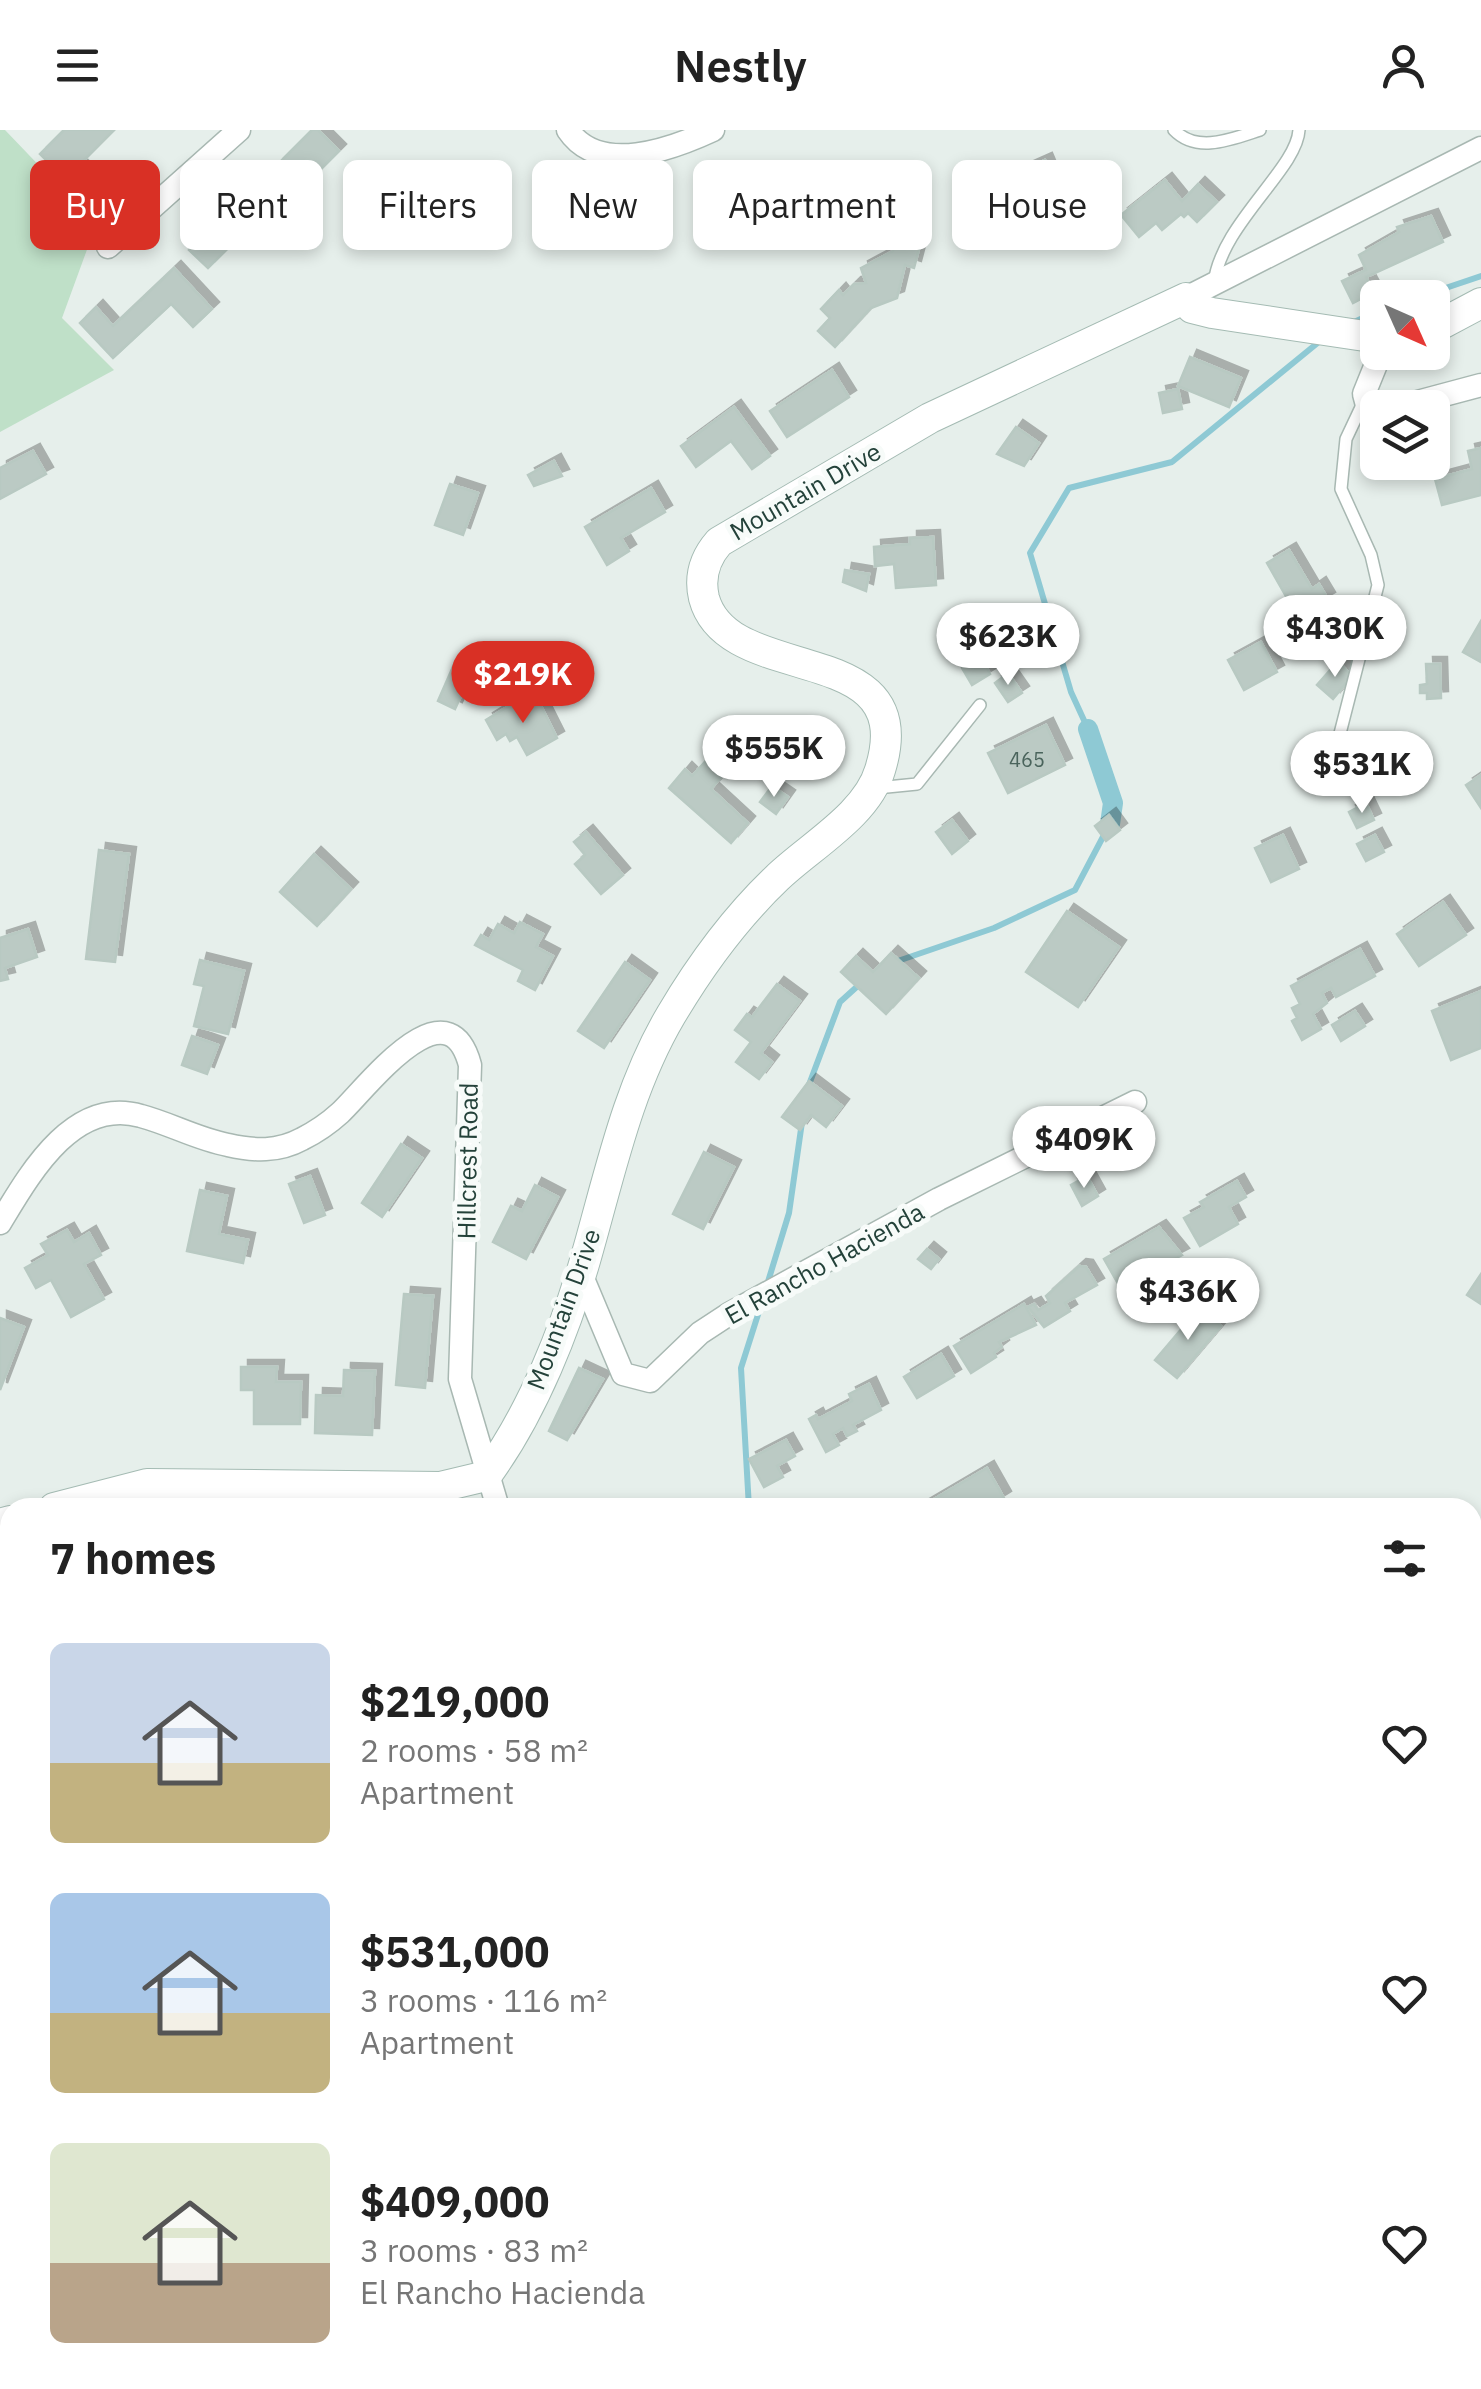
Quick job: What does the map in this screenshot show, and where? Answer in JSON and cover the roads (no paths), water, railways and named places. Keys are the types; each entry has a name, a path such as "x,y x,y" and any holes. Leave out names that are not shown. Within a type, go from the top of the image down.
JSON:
{"main road":[{"path":"1186,298 1192,308 1212,314 1360,335"},
{"name":"Mountain Drive","path":"486,1476 509,1444 580,1274 634,1089 672,1013 741,916 873,788 886,744 882,719 869,695 840,673 759,650 726,632 711,615 703,591 704,570 712,550 738,527 816,487 930,418 1186,298"},
{"path":"1450,320 1481,303"},
{"path":"93,1498 147,1484 359,1496 440,1487 486,1476"}],"street":[{"path":"160,201 239,130"},
{"path":"568,130 584,148 605,155 664,148 713,130"},
{"name":"Mountain Drive","path":"1186,298 1481,148"},
{"path":"1450,393 1481,384"},
{"name":"Hillcrest Road","path":"0,1223 63,1137 99,1115 132,1113 210,1142 249,1150 285,1147 341,1112 408,1044 430,1034 452,1038 467,1055 470,1065 460,1379 486,1476"},
{"name":"El Rancho Hacienda","path":"580,1274 617,1365 630,1379 650,1381 700,1333 729,1314 939,1198 1134,1102"},
{"path":"486,1476 494,1498"}],"lane":[{"path":"1174,130 1187,140 1204,144 1260,130"},
{"path":"1214,284 1217,260 1286,158 1300,130"},
{"path":"1335,753 1378,585 1371,555 1342,489 1346,438 1360,420"},
{"path":"873,788 917,784 980,705"}],"waterway":[{"path":"1450,286 1481,276"},
{"path":"1352,323 1360,319"},
{"path":"1088,729 1071,692 1030,553 1069,488 1172,462 1320,341"},
{"path":"1088,729 1113,803 1110,824"},
{"path":"892,963 994,928 1075,890 1105,833"},
{"path":"807,1090 840,1002 861,983"},
{"path":"767,1285 789,1213 802,1122"},
{"path":"748,1498 741,1368 762,1302"}]}
